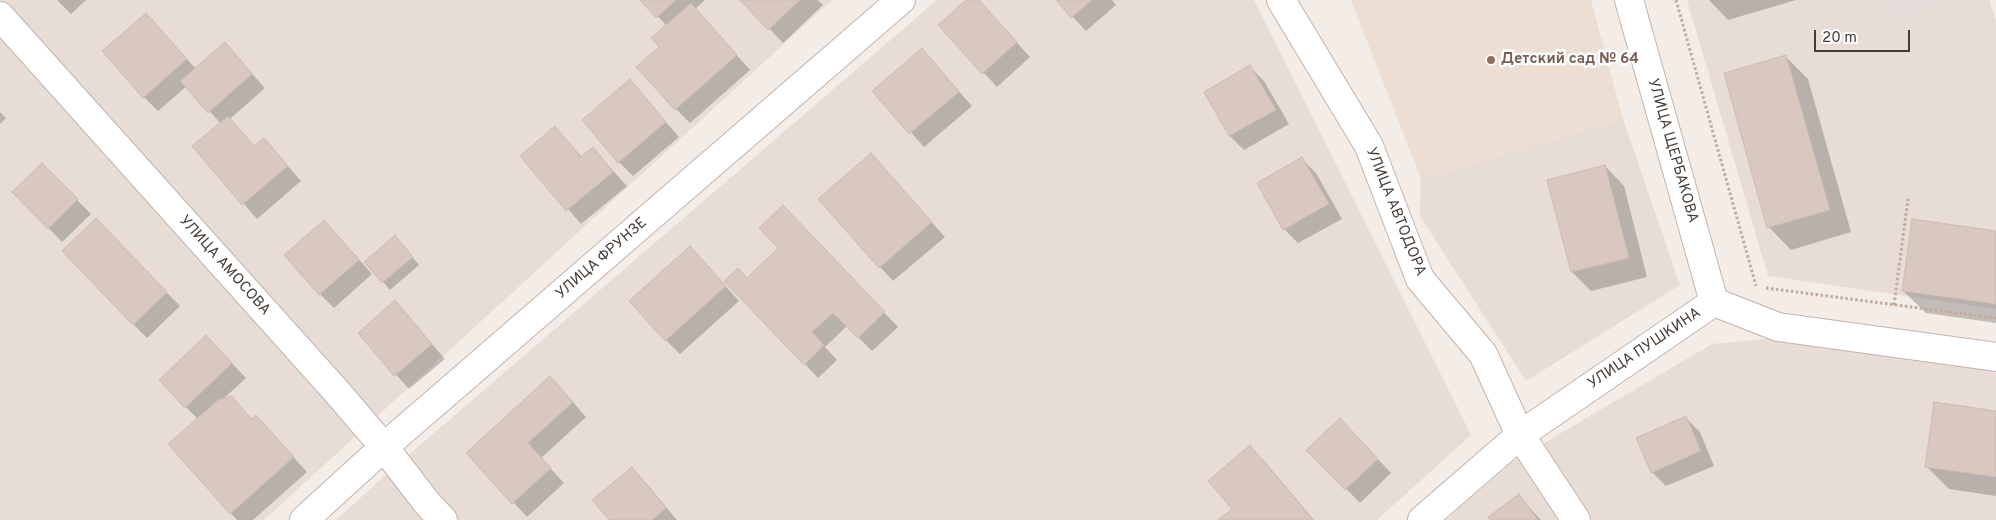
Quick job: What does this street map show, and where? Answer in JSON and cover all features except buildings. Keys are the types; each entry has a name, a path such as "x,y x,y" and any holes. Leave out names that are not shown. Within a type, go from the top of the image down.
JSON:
{"street":[{"name":"УЛИЦА ФРУНЗЕ","path":"304,520 384,447 901,0"},
{"name":"УЛИЦА АВТОДОРА","path":"1282,0 1369,146 1420,279 1483,354 1520,435 1576,520"},
{"name":"УЛИЦА ЩЕРБАКОВА","path":"1629,0 1714,302"},
{"name":"УЛИЦА АМОСОВА","path":"0,16 384,447 427,503 443,520"},
{"name":"УЛИЦА ПУШКИНА","path":"1422,520 1520,435 1714,302 1778,327 1996,356"}],"path":[{"path":"1676,0 1756,287 1996,318"},
{"path":"1894,305 1908,199"}],"shaded area":[{"path":"0,0 832,0 264,520 0,520"},
{"path":"937,0 1254,0 1471,435 1377,520 336,520 390,471"},
{"name":"Детский сад № 64","path":"1351,0 1591,0 1623,119 1421,179"},
{"path":"1687,0 1887,0 1893,19 1957,0 1989,0 1996,20 1996,309 1768,276"},
{"path":"1887,0 1957,0 1893,20"},
{"path":"1623,119 1680,285 1526,381 1420,216 1421,179"},
{"path":"1766,339 1996,370 1996,520 1446,520 1512,462 1712,344"}],"place":[{"name":"Детский сад № 64","path":"1491,60"}]}
